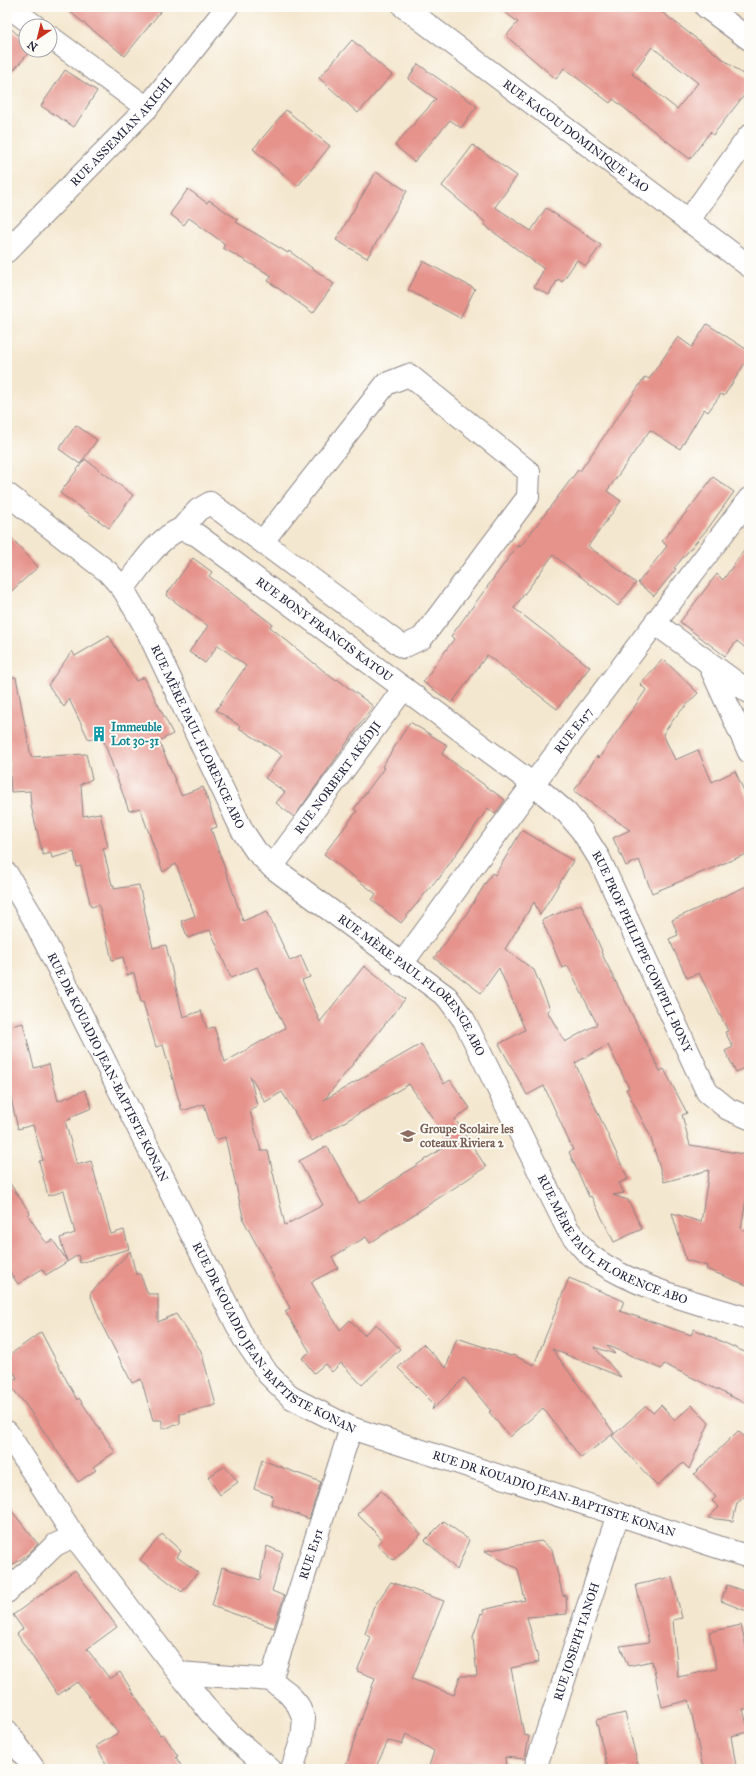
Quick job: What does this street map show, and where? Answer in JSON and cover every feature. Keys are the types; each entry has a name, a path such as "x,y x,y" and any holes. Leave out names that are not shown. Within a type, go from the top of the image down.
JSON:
{"street":[{"path":"9,7 24,18"},
{"name":"RUE ASSEMIAN AKICHI","path":"7,251 147,108 227,7"},
{"name":"RUE KACOU DOMINIQUE YAO","path":"404,7 693,212 749,266"},
{"path":"706,7 749,39"},
{"path":"58,43 147,108"},
{"path":"693,212 749,136"},
{"path":"7,494 108,572 123,589 170,533 181,529 198,510 210,503 263,541 403,647 422,638 528,497 529,472 409,375 386,384 263,541"},
{"name":"RUE E157","path":"402,965 533,784 656,624 749,499"},
{"name":"RUE BONY FRANCIS KATOU","path":"181,529 197,535 533,784"},
{"name":"RUE MÈRE PAUL FLORENCE ABO","path":"123,589 147,630 242,830 256,851 272,867 447,997 464,1020 566,1228 580,1246 598,1261 639,1283 749,1319"},
{"path":"656,624 749,692"},
{"path":"708,662 749,752"},
{"name":"RUE NORBERT AKÉDJI","path":"272,867 404,688"},
{"name":"RUE PROF PHILIPPE COWPPLI-BONY","path":"533,784 567,813 582,831 599,858 707,1092 728,1109 749,1118"},
{"name":"RUE DR KOUADIO JEAN-BAPTISTE KONAN","path":"7,874 32,916 244,1338 268,1374 292,1398 351,1428 749,1557"},
{"name":"RUE E151","path":"271,1680 351,1428"},
{"path":"7,1432 74,1536 179,1674 212,1715 233,1737 265,1764"},
{"name":"RUE JOSEPH TANOH","path":"535,1769 618,1514"},
{"path":"7,1592 55,1545 74,1536"},
{"path":"179,1674 271,1680 288,1693 298,1705 304,1718 302,1738 292,1769"},
{"path":"7,1732 34,1769"}],"building":[{"path":"64,7 164,7 125,56"},
{"path":"498,7 655,7 749,79 749,89 713,135 710,132 690,159 613,99 610,103 564,68 556,79 506,36 518,22","holes":["652,47 698,83 677,109 632,74"]},
{"path":"7,25 18,35 18,58 24,58 7,78"},
{"path":"352,40 392,75 358,113 319,78"},
{"path":"418,64 477,106 461,128 450,120 414,162 395,145 436,99 408,79"},
{"path":"65,70 97,91 74,127 41,106"},
{"path":"286,110 330,146 298,186 253,149"},
{"path":"473,145 517,176 495,207 531,231 546,208 601,245 586,266 577,260 562,282 558,279 549,295 534,287 544,269 488,228 484,224 485,222 442,186"},
{"path":"376,172 407,191 367,258 336,240"},
{"path":"188,189 207,203 209,200 238,220 236,222 288,253 289,251 334,284 313,313 268,281 272,276 223,248 225,244 189,218 184,225 170,214"},
{"path":"423,261 475,289 460,318 408,290"},
{"path":"707,324 749,351 749,357 724,396 721,394 708,412 704,409 680,449 650,430 607,491 621,501 588,546 636,583 618,606 553,555 514,608 590,667 557,709 487,655 452,703 423,682 454,639 451,636 518,545 520,547 578,470 580,471 645,377 649,379 678,337 692,347"},
{"path":"76,425 97,440 80,464 59,449"},
{"path":"85,459 133,495 109,528 60,493"},
{"path":"713,477 734,492 709,527 674,568 676,569 654,596 638,583 667,546 662,541"},
{"path":"7,533 38,567 7,595"},
{"path":"749,543 749,651 737,641 725,656 680,622 717,574 723,580"},
{"path":"193,558 212,572 209,576 272,624 270,627 336,681 337,679 373,706 294,817 276,803 285,792 265,778 282,755 239,728 240,726 216,710 246,666 218,645 205,663 189,652 208,626 166,595"},
{"path":"109,636 136,681 144,677 173,734 159,741 181,795 203,787 217,827 211,829 243,921 267,911 290,961 301,956 310,977 302,980 320,1022 364,966 405,999 324,1100 421,1044 444,1084 450,1080 470,1108 455,1119 486,1167 370,1243 366,1237 332,1257 338,1268 311,1282 340,1330 350,1320 364,1335 376,1324 400,1349 362,1385 341,1363 332,1372 325,1364 314,1373 302,1358 310,1352 285,1311 290,1308 244,1221 225,1137 215,1140 204,1104 182,1111 163,1045 156,1047 143,1002 141,1002 134,973 127,975 123,957 112,960 99,905 91,907 81,866 77,867 74,852 52,858 51,853 43,855 31,806 30,791 11,792 7,750 7,678 16,677 31,757 86,754 92,779 81,784 83,816 100,813 108,847 103,848 114,889 139,885 153,948 166,945 183,1017 201,1011 207,1029 214,1027 225,1062 285,1028 257,967 231,978 210,930 188,938 181,921 195,916 176,864 163,872 140,808 129,811 102,736 89,740 69,699 64,707 48,685 72,651 75,656","holes":["250,1076 265,1102 282,1092 312,1141 409,1084 450,1143 359,1203 327,1146 299,1161 323,1205 285,1225 268,1151 261,1151 250,1111 257,1106"]},
{"path":"663,659 698,693 676,716 663,734 675,760 698,750 712,782 735,771 749,802 749,853 652,893 639,860 626,866 613,838 630,830 574,791 597,756 599,758 646,690 640,684"},
{"path":"410,722 447,745 442,754 505,800 495,814 488,808 438,880 437,879 401,923 372,900 376,894 324,854 357,811 354,809 384,768 382,767"},
{"path":"522,830 573,861 540,915 534,902 505,949 534,970 550,1009 547,1011 565,1042 597,1024 568,966 562,968 542,920 581,904 602,951 601,952 660,1071 664,1069 687,1113 682,1115 690,1145 749,1155 749,1182 741,1229 749,1232 749,1286 706,1269 707,1266 686,1260 672,1213 701,1222 709,1170 664,1182 650,1135 626,1089 629,1088 608,1045 575,1063 628,1179 619,1183 624,1193 613,1195 628,1200 642,1229 614,1242 591,1196 589,1197 569,1152 573,1150 544,1086 527,1095 499,1044 525,1030 499,968 481,993 434,958 467,913 492,873 495,875"},
{"path":"749,885 749,1079 744,1068 736,1072 725,1051 733,1047 725,1032 728,1031 699,973 687,978 669,939 678,935 672,920"},
{"path":"23,1023 34,1068 49,1064 58,1101 85,1090 92,1108 70,1117 71,1119 65,1121 77,1165 91,1161 111,1234 124,1230 129,1249 80,1263 78,1255 46,1275 42,1269 18,1284 7,1268 7,1179 30,1213 28,1215 46,1243 53,1240 67,1261 60,1238 75,1233 64,1191 48,1196 39,1161 43,1160 33,1125 18,1129 7,1081 7,1027"},
{"path":"130,1251 136,1274 140,1274 148,1294 158,1294 158,1322 176,1314 201,1351 216,1405 180,1414 180,1424 162,1429 162,1420 153,1420 141,1379 132,1383 102,1325 90,1294"},
{"path":"569,1278 624,1301 620,1311 691,1335 694,1329 749,1354 749,1405 664,1364 661,1369 607,1345 615,1354 594,1347 621,1377 552,1349 614,1433 581,1458 543,1408 510,1437 464,1378 432,1410 434,1404 398,1368 423,1344 446,1368 457,1338 511,1356 513,1355 534,1365"},
{"path":"41,1332 77,1400 79,1398 115,1452 93,1467 96,1470 78,1482 26,1405 7,1382 17,1378 7,1361 7,1357"},
{"path":"661,1405 675,1420 692,1405 709,1423 689,1469 683,1463 657,1486 612,1436 646,1406 653,1413"},
{"path":"738,1431 749,1441 749,1493 737,1503 733,1521 708,1518 719,1507 712,1501 716,1497 694,1474"},
{"path":"262,1460 321,1482 309,1519 271,1504 273,1496 254,1489"},
{"path":"225,1466 238,1482 220,1495 208,1477"},
{"path":"381,1491 421,1534 393,1560 377,1545 382,1539 357,1514"},
{"path":"7,1505 38,1544 28,1554 7,1569"},
{"path":"444,1521 469,1540 457,1570 425,1540"},
{"path":"162,1534 181,1551 177,1557 198,1572 182,1592 140,1560"},
{"path":"541,1541 552,1550 563,1596 566,1595 567,1614 527,1617 539,1662 511,1668 524,1735 529,1736 525,1759 505,1757 506,1769 428,1769 434,1751 406,1734 402,1744 388,1741 375,1769 345,1769 375,1678 357,1671 371,1638 365,1634 373,1608 391,1582 444,1601 412,1679 454,1695 460,1676 477,1676 473,1637 481,1613 484,1614 483,1610 525,1600 518,1569 485,1551"},
{"path":"267,1546 283,1553 272,1591 284,1596 274,1628 212,1606 222,1567 260,1580"},
{"path":"75,1570 117,1627 87,1649 110,1679 120,1672 160,1735 163,1734 178,1756 176,1757 183,1769 109,1769 96,1746 118,1733 77,1682 58,1695 17,1634 23,1629 13,1615"},
{"path":"672,1577 682,1618 673,1620 678,1677 717,1669 709,1632 741,1625 749,1659 749,1709 743,1709 749,1732 731,1736 736,1766 721,1769 703,1769 689,1700 662,1707 652,1661 628,1666 620,1646 649,1642 636,1585"},
{"path":"727,1585 749,1593 749,1612 721,1601"},
{"path":"625,1713 639,1769 608,1769 596,1720"}],"place":[{"name":"Immeuble Lot 30-31","path":"99,734"},
{"name":"Groupe Scolaire les coteaux Riviera 2","path":"408,1136"}]}
